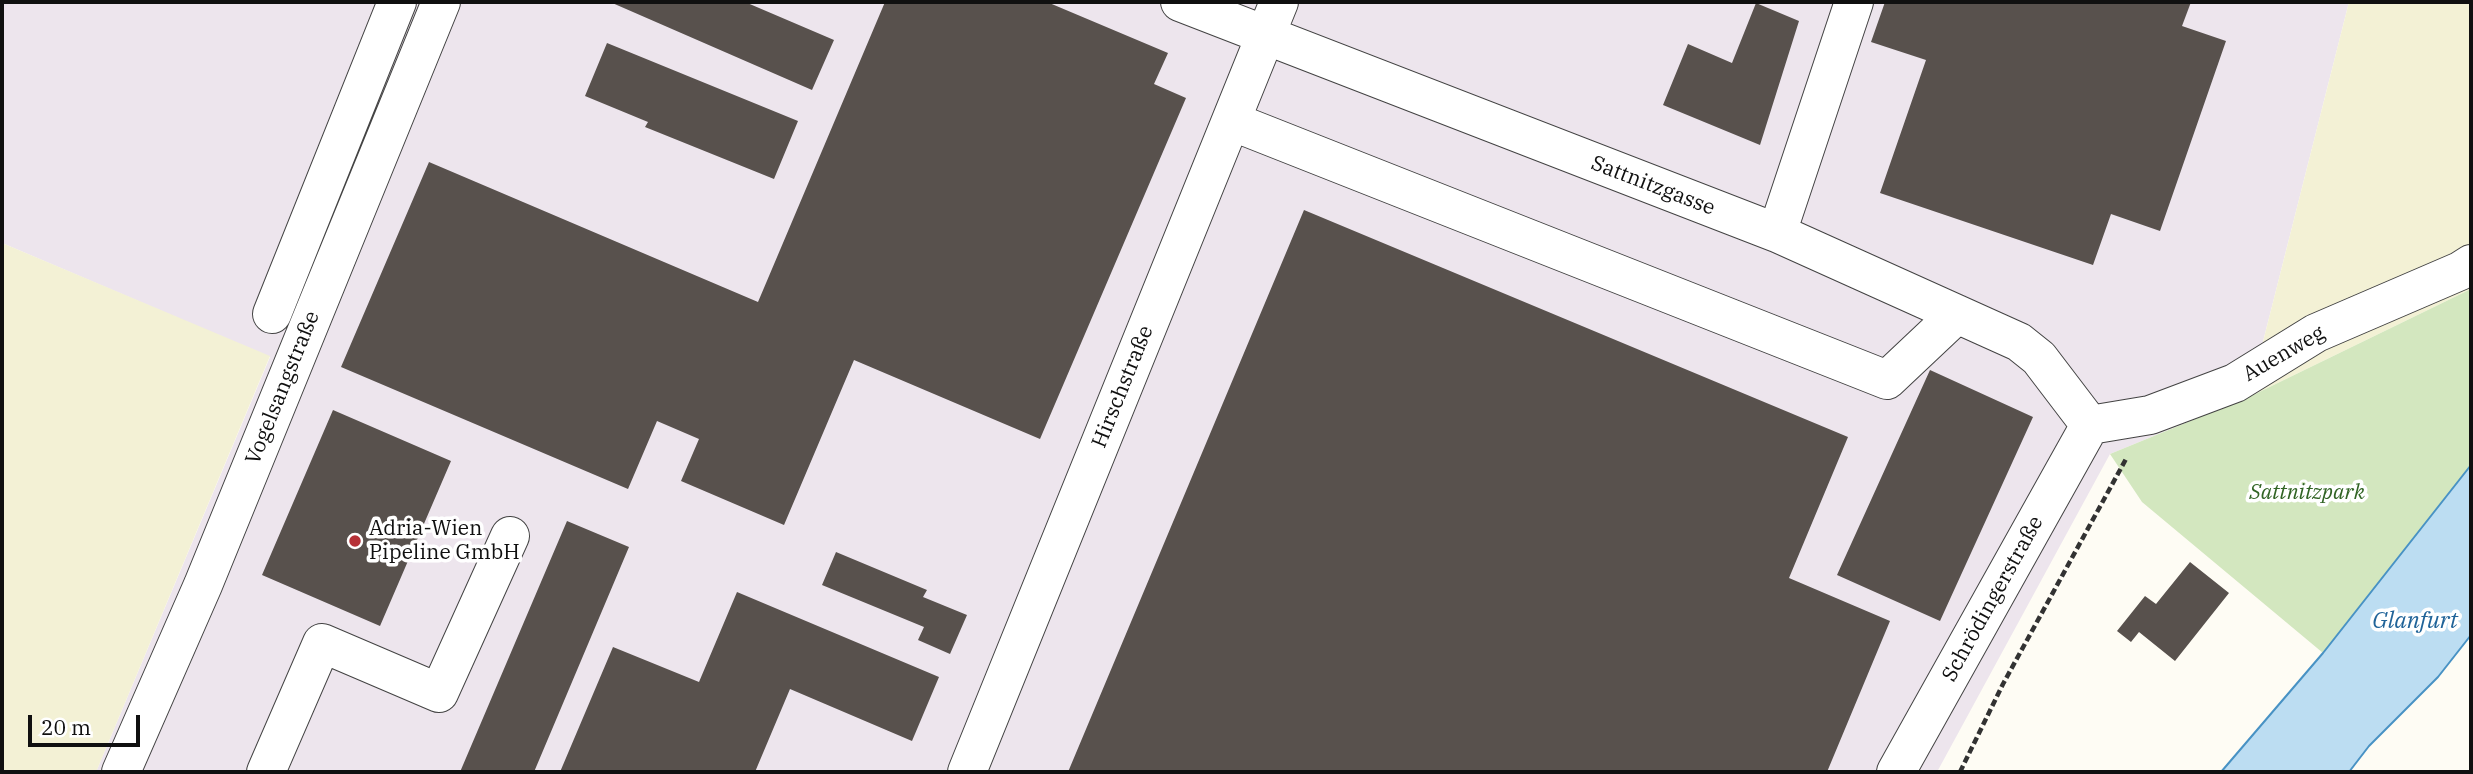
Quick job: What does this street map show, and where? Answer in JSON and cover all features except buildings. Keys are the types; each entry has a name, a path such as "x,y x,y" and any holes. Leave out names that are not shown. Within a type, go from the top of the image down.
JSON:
{"street":[{"path":"272,314 397,2"},
{"name":"Vogelsangstraße","path":"121,772 203,585 440,2"},
{"name":"Sattnitzgasse","path":"1180,2 1273,19 1777,233 2019,342 2039,358 2090,425"},
{"path":"1777,233 1854,2"},
{"name":"Hirschstraße","path":"967,772 1273,19"},
{"path":"1231,121 1887,380 1957,314"},
{"name":"Auenweg","path":"2090,425 2150,415 2235,383 2316,333 2471,264"},
{"name":"Schrödingerstraße","path":"1896,772 2090,425"},
{"path":"266,772 322,643 439,693 510,536"}],"path":[{"path":"1960,772 2003,684 2150,415"}],"shaded area":[{"path":"2,2 2349,2 2249,397 2110,454 1937,772 96,772 270,357 2,243"},
{"path":"2349,2 2471,2 2471,289 2249,397"},
{"path":"2,243 270,356 96,772 2,772"}],"green space":[{"name":"Sattnitzpark","path":"2471,289 2471,465 2323,653 2142,502 2110,454 2249,397"}],"water":[{"name":"Glanfurt","path":"2471,465 2471,635 2438,677 2369,746 2349,772 2221,772 2323,653"}],"place":[{"name":"Adria-Wien Pipeline GmbH","path":"355,541"}]}
